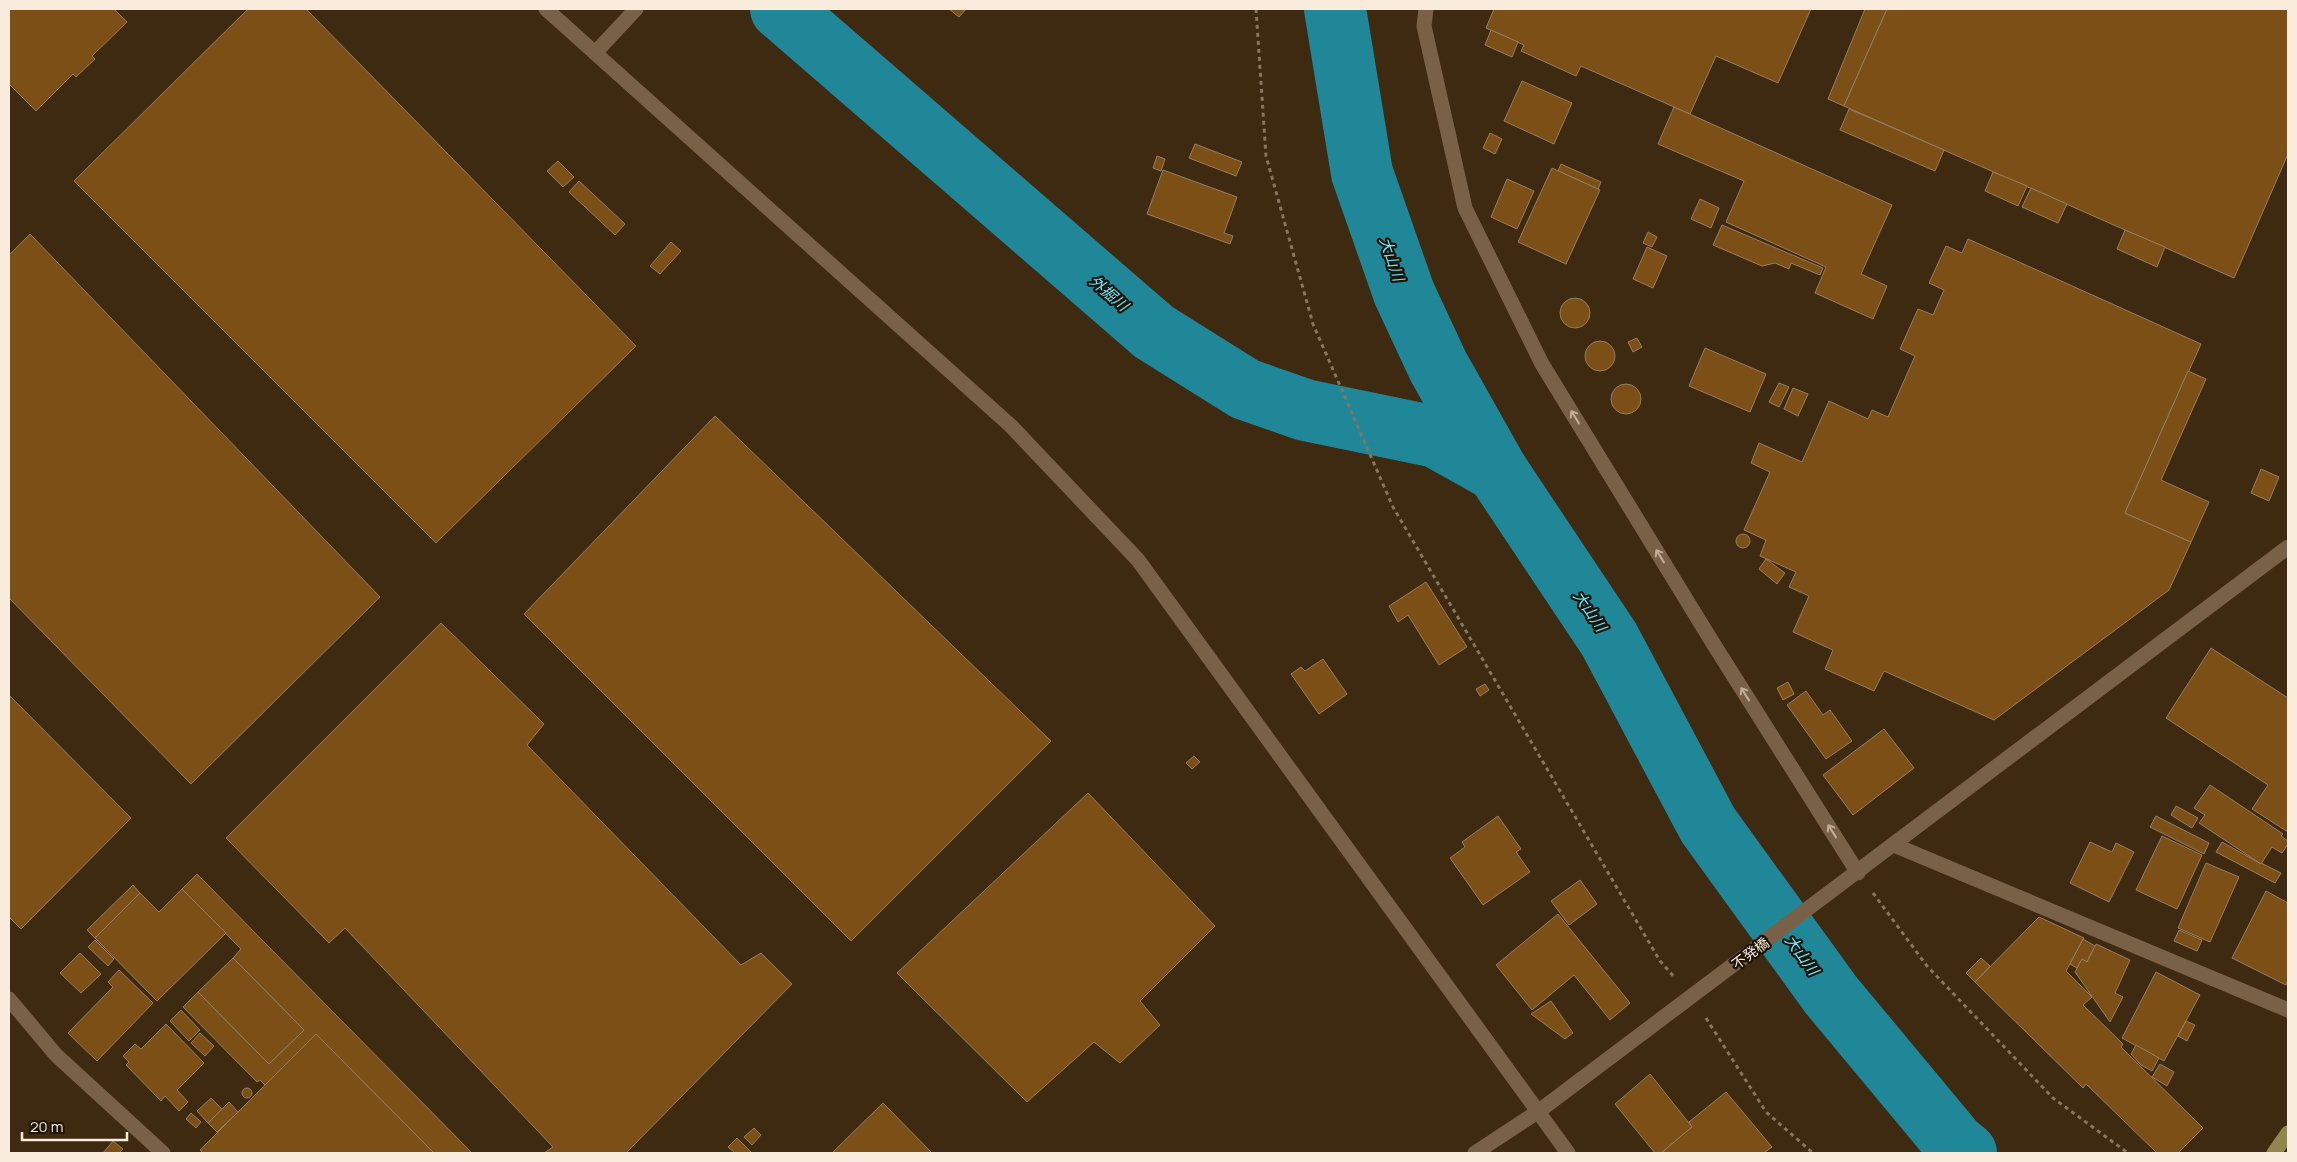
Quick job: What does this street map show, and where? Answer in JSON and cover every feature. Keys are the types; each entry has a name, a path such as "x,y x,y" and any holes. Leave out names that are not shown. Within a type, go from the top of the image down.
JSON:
{"main road":[{"path":"2274,1153 2288,1133"}],"street":[{"path":"546,9 1011,426 1138,560 1568,1153"},
{"path":"596,53 636,9"},
{"path":"1426,9 1424,26 1465,208 1542,364 1858,873"},
{"name":"不発橋","path":"1475,1153 1539,1111 1858,873 2288,547"},
{"path":"1894,845 2288,1010"},
{"path":"9,999 56,1055 163,1153"}],"path":[{"path":"1256,9 1266,156 1313,324 1393,507 1660,962 1692,996 1766,1112 1814,1153"},
{"path":"1858,873 1927,966 2053,1098 2128,1153"}],"building":[{"path":"9,9 114,9 127,22 92,56 95,59 76,77 73,74 36,111 9,84"},
{"path":"248,9 306,9 636,346 436,543 74,181"},
{"path":"949,9 966,9 959,17"},
{"path":"1494,9 1811,9 1778,83 1716,56 1690,114 1581,66 1576,76 1521,51 1524,45 1486,28"},
{"path":"1865,9 1887,9 1844,106 1828,99"},
{"path":"1887,9 2288,9 2288,154 2234,278 1844,106"},
{"path":"1491,30 1518,42 1512,57 1485,45"},
{"path":"1522,81 1572,103 1554,144 1504,121"},
{"path":"1674,107 1892,205 1861,274 1887,286 1873,319 1815,293 1826,267 1726,222 1744,181 1658,144"},
{"path":"1849,109 1944,150 1935,171 1840,130"},
{"path":"1490,133 1502,139 1495,154 1483,148"},
{"path":"1195,144 1242,162 1236,176 1189,158"},
{"path":"1157,156 1165,159 1161,171 1153,168"},
{"path":"558,161 574,177 563,187 547,171"},
{"path":"1561,164 1601,182 1598,189 1558,171"},
{"path":"1552,168 1600,190 1566,264 1518,242"},
{"path":"1163,170 1237,197 1224,233 1233,236 1230,244 1147,214"},
{"path":"1993,172 2027,186 2018,206 1985,191"},
{"path":"1507,179 1534,191 1517,229 1491,217"},
{"path":"579,181 625,224 615,235 569,192"},
{"path":"2031,188 2067,204 2058,223 2022,207"},
{"path":"1700,199 1719,208 1711,228 1691,219"},
{"path":"1722,225 1823,268 1820,275 1791,263 1789,269 1775,263 1762,266 1713,245"},
{"path":"2125,230 2165,247 2157,267 2117,249"},
{"path":"1648,232 1657,237 1652,247 1643,243"},
{"path":"30,234 380,597 191,784 9,598 9,255"},
{"path":"1968,239 2201,344 2125,513 2191,542 2169,590 1994,720 1884,671 1874,691 1825,669 1833,650 1793,632 1809,596 1789,587 1796,572 1760,556 1766,540 1744,530 1770,472 1751,463 1759,443 1802,462 1829,401 1868,419 1872,410 1888,417 1915,356 1900,349 1918,309 1933,315 1944,290 1929,283 1946,246 1962,253"},
{"path":"671,242 681,251 660,274 650,266"},
{"path":"1647,247 1667,256 1653,288 1633,279"},
{"path":"1575,298 1586,302 1590,313 1586,324 1575,328 1564,324 1560,313 1564,302"},
{"path":"1637,338 1642,347 1633,352 1628,342"},
{"path":"1600,341 1611,345 1615,356 1611,367 1600,371 1589,367 1585,356 1589,345"},
{"path":"1705,348 1766,374 1750,412 1689,386"},
{"path":"2188,371 2206,379 2161,480 2209,502 2191,542 2125,513"},
{"path":"1779,383 1789,387 1779,407 1769,402"},
{"path":"1626,384 1637,388 1641,399 1637,410 1626,414 1615,410 1611,399 1615,388"},
{"path":"1793,388 1808,394 1798,416 1784,409"},
{"path":"715,416 1051,741 851,941 524,614"},
{"path":"2261,469 2279,477 2269,501 2251,493"},
{"path":"1743,534 1748,536 1750,541 1748,546 1743,548 1738,546 1736,541 1738,536"},
{"path":"1766,559 1785,573 1777,584 1759,569"},
{"path":"1426,582 1467,647 1439,665 1408,615 1398,622 1389,606"},
{"path":"441,623 544,724 527,745 741,965 761,953 792,984 626,1153 544,1153 553,1147 345,928 329,943 226,838"},
{"path":"2211,648 2288,698 2288,832 2252,809 2268,785 2166,718"},
{"path":"1323,659 1347,694 1319,714 1291,674 1301,667 1305,671"},
{"path":"1788,682 1794,694 1783,700 1777,688"},
{"path":"1485,684 1489,690 1480,696 1476,689"},
{"path":"1806,691 1823,715 1830,710 1852,741 1826,759 1787,705"},
{"path":"9,695 131,818 21,929 9,917"},
{"path":"1884,729 1914,768 1853,815 1823,775"},
{"path":"1194,756 1200,762 1192,769 1186,763"},
{"path":"2210,785 2283,834 2281,836 2288,841 2288,844 2282,853 2272,847 2261,864 2199,823 2205,815 2194,808"},
{"path":"1088,793 1215,926 1140,1001 1160,1025 1120,1063 1094,1042 1027,1102 897,973"},
{"path":"2176,806 2198,818 2192,828 2171,815"},
{"path":"1498,816 1521,849 1516,852 1530,872 1483,905 1450,858 1465,847 1462,842"},
{"path":"2156,816 2209,843 2204,854 2150,827"},
{"path":"2162,836 2202,855 2177,909 2136,890"},
{"path":"2090,842 2112,852 2116,843 2134,852 2109,902 2070,883"},
{"path":"2222,842 2281,873 2275,883 2216,852"},
{"path":"2206,863 2239,877 2210,942 2178,928"},
{"path":"197,874 472,1153 434,1153 316,1034 265,1085 260,1080 257,1082 183,1007 198,992 269,1064 304,1030 233,958 241,949 182,889"},
{"path":"1580,880 1597,904 1569,925 1551,901"},
{"path":"133,885 140,893 95,938 87,930"},
{"path":"182,889 226,933 157,1001 95,938 140,893 159,912"},
{"path":"2266,891 2288,903 2288,981 2286,985 2232,958"},
{"path":"1558,914 1630,1003 1610,1020 1574,975 1532,1010 1496,965"},
{"path":"2039,917 2084,938 2066,971 2092,997 2083,1005 2123,1044 2121,1047 2203,1128 2178,1153 2157,1153 2086,1084 2083,1088 1975,982"},
{"path":"2179,930 2202,940 2197,951 2174,941"},
{"path":"2083,939 2095,946 2087,962 2082,959 2077,968 2070,964"},
{"path":"95,940 114,959 108,966 88,947"},
{"path":"2096,944 2130,960 2115,993 2123,997 2110,1022 2075,972 2082,959 2087,962"},
{"path":"80,953 101,974 81,993 60,973"},
{"path":"233,958 304,1030 269,1064 198,992"},
{"path":"1981,958 1990,966 1975,982 1966,973"},
{"path":"119,970 153,1003 97,1061 68,1033 113,987 108,982"},
{"path":"2156,972 2200,995 2164,1061 2122,1038"},
{"path":"1551,1001 1573,1033 1565,1039 1531,1014"},
{"path":"181,1010 200,1030 189,1041 170,1021"},
{"path":"2186,1021 2195,1025 2187,1041 2178,1036"},
{"path":"166,1024 204,1063 177,1090 188,1102 179,1111 165,1096 161,1101 126,1065 129,1062 123,1056 135,1044 141,1049"},
{"path":"200,1033 214,1046 205,1056 191,1043"},
{"path":"316,1034 434,1153 203,1153 200,1150"},
{"path":"2136,1045 2159,1058 2152,1071 2141,1065 2131,1054"},
{"path":"2160,1064 2174,1072 2167,1086 2152,1077"},
{"path":"1650,1074 1692,1127 1661,1153 1655,1153 1615,1104"},
{"path":"247,1088 252,1093 247,1098 242,1093"},
{"path":"1726,1092 1772,1147 1764,1153 1661,1153 1692,1127 1689,1122"},
{"path":"211,1098 222,1109 208,1123 197,1111"},
{"path":"229,1102 238,1112 217,1132 208,1123"},
{"path":"883,1103 932,1153 832,1153"},
{"path":"191,1113 201,1122 196,1128 186,1119"},
{"path":"754,1128 761,1135 752,1145 744,1137"},
{"path":"737,1138 752,1153 735,1153 728,1147"},
{"path":"113,1141 123,1149 119,1153 103,1153"}],"waterway":[{"name":"外掘川","path":"781,9 1154,332 1245,389 1305,410 1436,437 1497,471"},
{"name":"大山川","path":"1335,9 1362,173 1404,293 1438,366 1497,471 1609,639 1708,825 1831,995 1955,1144 1966,1153"}]}
